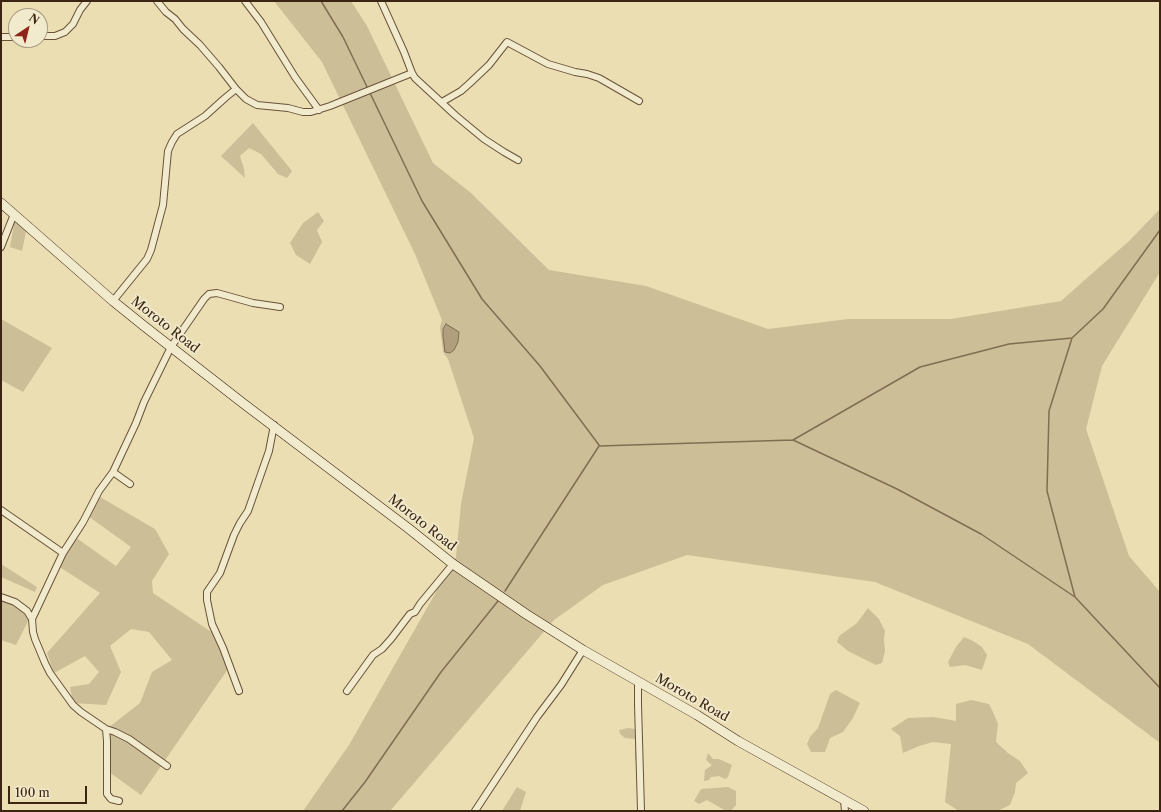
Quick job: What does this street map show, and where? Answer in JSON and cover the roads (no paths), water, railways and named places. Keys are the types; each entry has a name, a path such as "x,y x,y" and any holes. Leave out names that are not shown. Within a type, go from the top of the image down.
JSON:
{"main road":[{"name":"Moroto Road","path":"1,203 113,301 453,564 526,614 583,650 697,715 738,741 864,811"}],"street":[{"path":"48,36 54,36 65,32 73,24 80,10 87,1"},
{"path":"157,1 166,12 175,19 200,45 236,89 246,99 256,105 311,112 412,73"},
{"path":"245,1 261,22 295,77 319,110"},
{"path":"381,1 415,78 455,115 484,139 518,160"},
{"path":"442,102 461,91 470,83 489,65 507,42 548,64 598,78 640,101"},
{"path":"113,301 147,259 151,250 163,205 168,151 172,142 177,134 205,116 236,89"},
{"path":"1,247 14,214"},
{"path":"167,766 130,739 106,729 73,705 50,673 35,640 32,619 63,553 83,522 99,491 112,472 136,424 144,402 171,347 204,299 213,293 228,295 253,303 280,307"},
{"path":"240,691 212,624 207,600 207,592 220,573 237,529 248,511 269,451 274,425"},
{"path":"112,472 130,484"},
{"path":"1,510 63,553"},
{"path":"347,690 373,655 392,639 410,614 415,612 453,564"},
{"path":"1,597 15,602 27,612 32,619"},
{"path":"475,811 537,717 561,685 583,650"},
{"path":"638,682 641,811"},
{"path":"106,729 108,749 107,794 111,799 119,801"},
{"path":"844,800 845,811"}],"waterway":[{"path":"321,1 343,37 368,89"},
{"path":"370,93 422,201 482,299 540,366 599,445"},
{"path":"793,440 920,367 1009,344 1072,338 1103,309 1160,230"},
{"path":"1072,338 1049,411 1047,491 1075,597"},
{"path":"599,446 793,440 897,489 981,534 1075,597 1160,688"},
{"path":"505,591 599,446"},
{"path":"342,811 365,782 441,672 498,601"}]}
